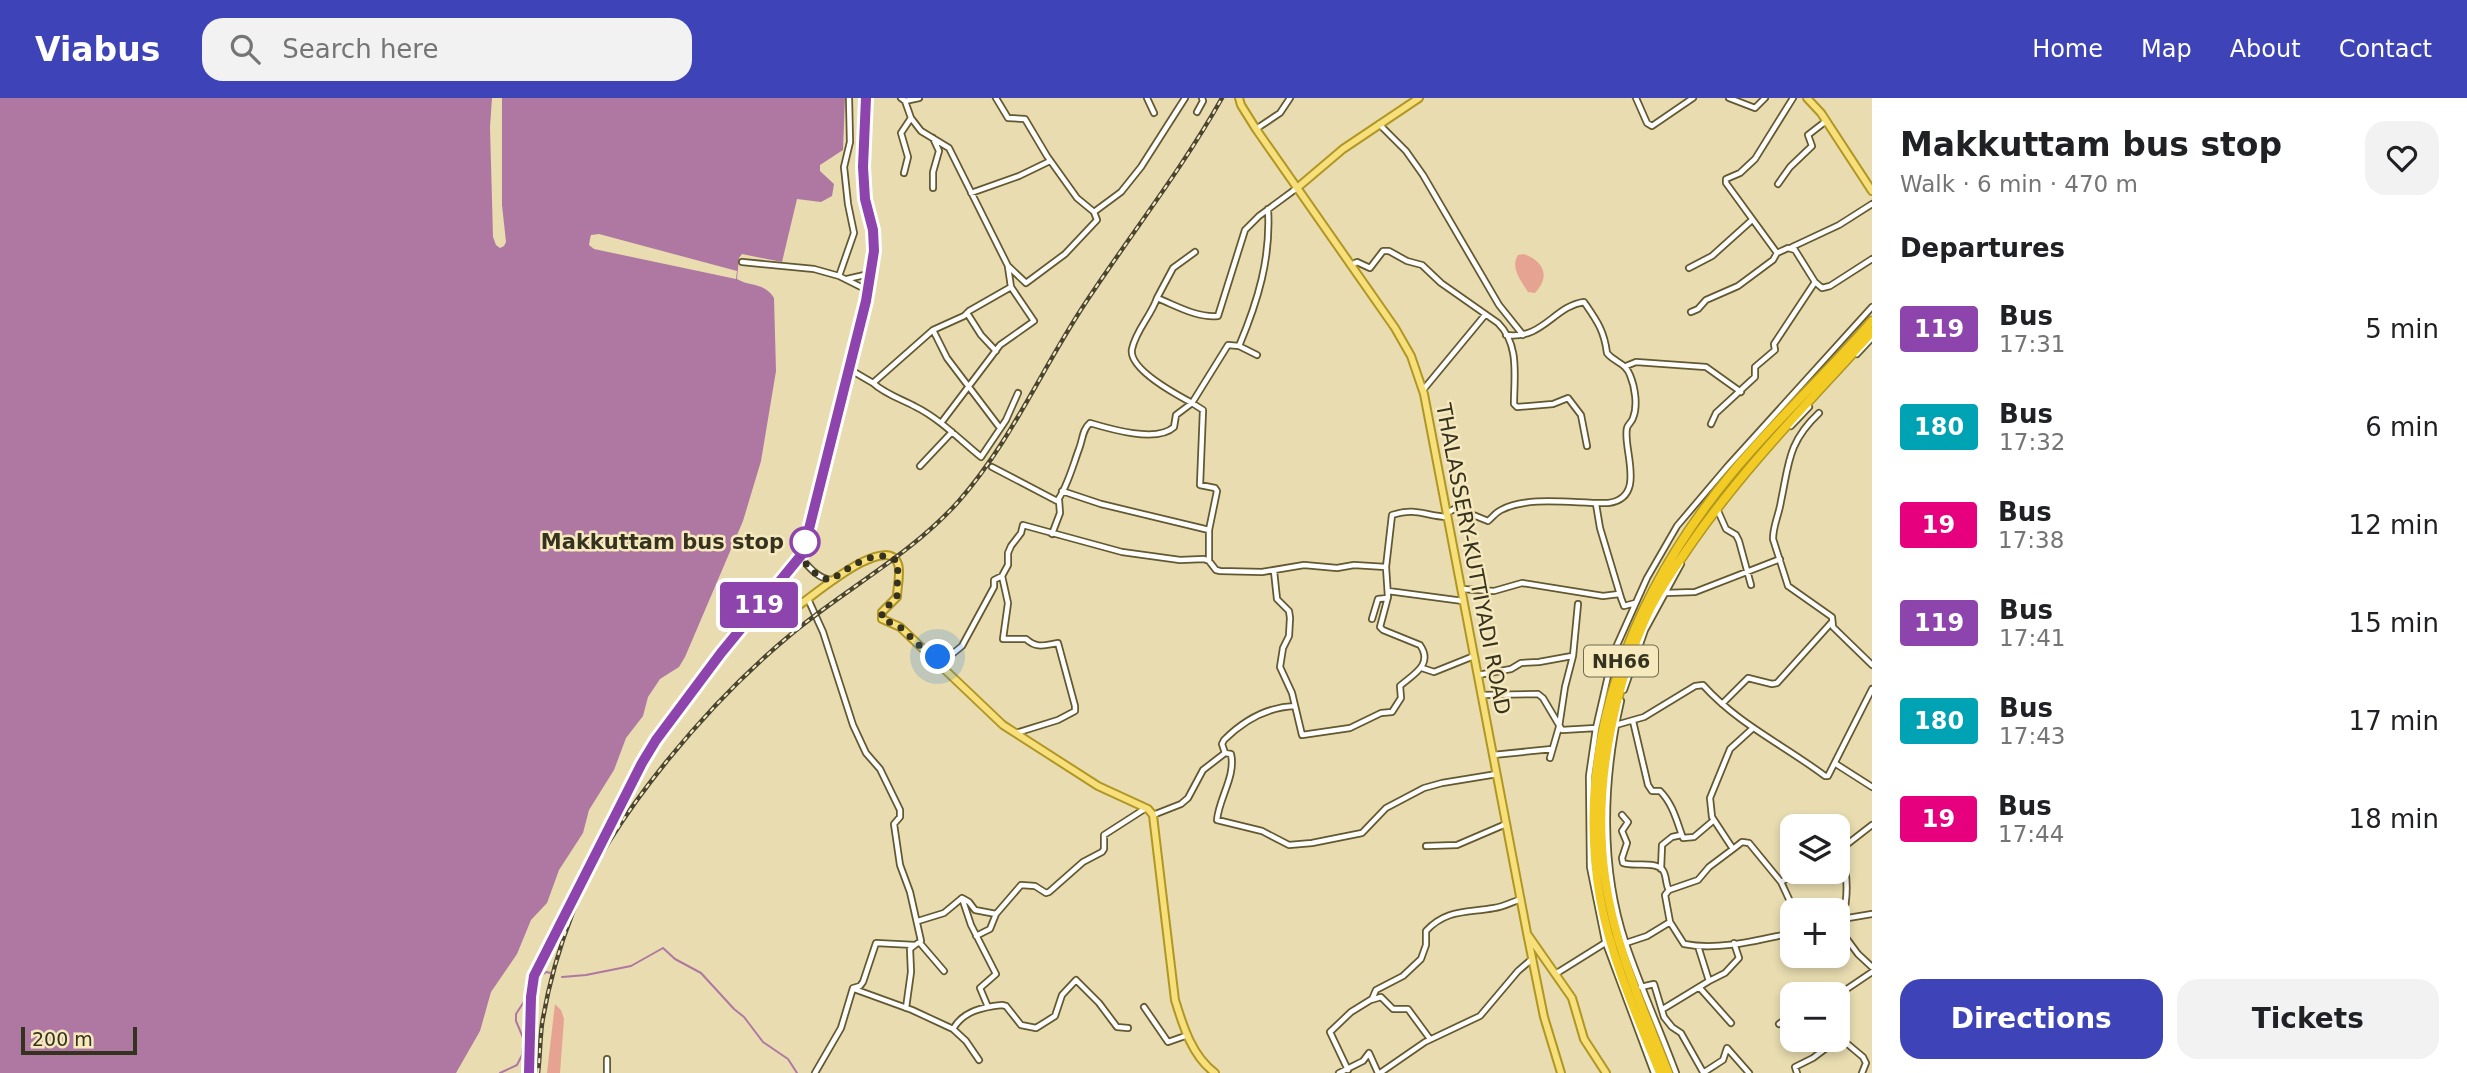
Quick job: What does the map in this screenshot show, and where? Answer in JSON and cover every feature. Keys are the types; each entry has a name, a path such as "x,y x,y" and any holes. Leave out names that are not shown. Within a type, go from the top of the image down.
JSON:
{"highway":[{"name":"NH66","path":"1660,1073 1615,959 1600,897 1594,785 1597,753 1611,691 1628,642 1672,557 1700,517 1732,474 1872,321"},
{"name":"NH66","path":"1668,1073 1629,977 1605,879 1601,796 1619,688 1651,607 1705,524 1757,457 1872,332"}],"main road":[{"path":"529,1073 534,976 642,763 697,686 800,557 866,301 874,251 873,230 865,199 863,167 866,98"},
{"name":"THALASSERY-KUTTIYADI ROAD","path":"1239,98 1256,129 1395,328 1411,356 1423,390 1532,959 1544,1017 1561,1073"},
{"path":"1297,188 1343,149 1419,98"},
{"path":"1807,98 1826,121 1872,191"},
{"path":"758,607 766,615 793,609 831,580 871,557 893,558 898,566 897,597 882,612 882,619 900,627 1003,725 1098,786 1146,808 1153,816 1175,1000 1197,1054 1215,1073"},
{"path":"1527,933 1557,973 1577,1008 1584,1040 1606,1073"}],"street":[{"path":"839,276 855,233 848,204 844,167 850,142 849,98"},
{"path":"919,98 903,100 911,118 920,131 949,148 1009,266 1026,283 1083,237 1097,220 1094,212 1077,198 1050,161 1025,120 1008,118 996,98"},
{"path":"1147,98 1154,113"},
{"path":"1094,212 1121,191 1141,167 1185,98"},
{"path":"1197,112 1202,98"},
{"path":"1256,129 1280,113 1290,98"},
{"path":"1636,98 1647,123 1652,126 1690,103 1693,98"},
{"path":"1729,98 1753,108 1765,98"},
{"path":"1777,253 1734,196 1726,179 1741,173 1755,159 1779,125 1793,98"},
{"path":"904,173 908,157 901,133 911,118"},
{"path":"1778,184 1790,167 1812,146 1808,135 1810,132 1826,121"},
{"path":"1379,124 1406,151 1423,175 1499,305 1523,335"},
{"path":"933,138 939,151 933,172 933,188"},
{"path":"971,192 1018,176 1050,161"},
{"path":"1157,298 1184,310 1209,317 1219,316 1245,230 1253,220 1297,188"},
{"path":"1691,312 1706,300 1738,286 1773,260 1777,253 1839,225 1872,204"},
{"path":"1239,346 1254,312 1260,281 1266,267 1270,228 1268,208"},
{"path":"1689,268 1712,256 1752,220"},
{"path":"1792,247 1815,282 1822,288 1872,259"},
{"path":"1350,266 1357,262 1370,268 1383,251 1422,265 1498,323 1506,335 1512,348 1517,376 1514,404 1517,407 1553,404 1567,398 1581,415 1587,446"},
{"path":"1195,252 1173,268 1133,346 1132,357 1166,390 1203,410 1200,485 1215,488 1217,491 1209,530 1209,561 1213,568 1275,571 1304,565 1337,568 1354,565 1386,567"},
{"path":"742,262 814,269 847,279 867,290"},
{"path":"941,424 996,351 1006,340 1034,321 1011,288 1009,266"},
{"path":"847,279 869,274"},
{"path":"1711,424 1716,413 1755,377 1755,367 1775,350 1774,344 1815,282"},
{"path":"873,383 933,330 1011,288"},
{"path":"1275,571 1277,598 1289,611 1290,618 1289,636 1283,648 1280,667 1292,693 1302,735 1350,729 1381,713 1387,715 1392,712 1401,698 1400,686 1422,668 1424,651 1420,645 1383,631 1380,627 1387,594 1386,567 1392,515 1414,510 1434,517 1447,515 1456,508 1488,521 1501,510 1520,504 1596,504 1622,499 1627,492 1630,476 1627,429 1633,418 1635,402 1630,373 1607,353 1601,327 1584,303 1579,303 1530,334 1506,335"},
{"path":"1654,1073 1605,943 1590,867 1588,800 1596,728 1613,654 1635,603 1677,526 1872,307"},
{"path":"967,313 981,335 996,351"},
{"path":"1423,390 1485,315"},
{"path":"933,330 947,358 1000,428"},
{"path":"1676,1073 1626,943 1616,907 1608,858 1608,785 1623,691 1637,650 1664,593 1718,512 1773,445 1872,338"},
{"path":"1052,534 1060,513 1059,500 1087,425 1162,435 1174,427 1175,415 1192,403 1225,348 1232,344 1257,355"},
{"path":"1625,366 1636,362 1706,367 1741,392"},
{"path":"848,368 882,391 917,407 981,457 1018,393"},
{"path":"1722,704 1748,678 1777,683 1831,623 1832,617 1787,586 1773,531 1785,471 1796,441 1819,413"},
{"path":"920,466 952,432"},
{"path":"992,467 1053,501 1059,500"},
{"path":"1062,491 1101,504 1209,530"},
{"path":"1596,504 1619,594 1624,606 1635,603"},
{"path":"1718,512 1726,529 1736,535 1739,541 1751,585"},
{"path":"937,662 943,654 951,655 962,646 986,597 994,587 994,580 1002,576 1008,565 1008,553 1023,525 1122,552 1209,561"},
{"path":"800,557 815,573 831,580"},
{"path":"1664,593 1695,592 1780,559"},
{"path":"1002,576 1008,603 1003,639 1026,639 1030,643 1044,646 1058,643 1075,711 1058,720 1016,733"},
{"path":"1461,589 1494,591 1522,583 1603,596 1619,594"},
{"path":"1373,619 1378,599 1387,594 1464,601"},
{"path":"808,599 823,632 853,726 866,753 880,769 901,810 900,817 894,824 900,865 918,921 918,944 944,971"},
{"path":"1549,758 1559,727 1564,687 1573,656 1578,604"},
{"path":"1831,623 1872,665"},
{"path":"1422,668 1434,672 1474,656"},
{"path":"1478,675 1511,669 1521,663 1573,656"},
{"path":"1616,725 1633,721 1662,708 1695,687 1703,685 1752,729 1825,776 1831,774 1872,689"},
{"path":"1482,695 1538,694 1544,698 1559,727 1567,731 1596,728"},
{"path":"1225,753 1222,744 1224,740 1258,714 1274,708 1295,706"},
{"path":"1633,721 1648,785 1652,791 1660,791 1665,796 1679,822 1681,835"},
{"path":"1733,849 1714,820 1709,804 1710,797 1724,759 1734,743 1752,729"},
{"path":"1493,755 1552,749"},
{"path":"1153,816 1181,804 1188,798 1203,769 1225,753 1231,754 1234,765 1217,820 1262,831 1289,845 1362,832 1386,808 1424,788 1442,782 1497,774"},
{"path":"1836,764 1872,788"},
{"path":"976,936 990,929 996,914 1021,885 1027,884 1049,892 1083,862 1102,852 1104,835 1146,808"},
{"path":"1622,815 1628,822 1622,831 1627,843 1623,863 1661,869"},
{"path":"1670,890 1661,869 1662,845 1672,837 1681,835 1687,839 1694,838 1714,820"},
{"path":"1426,846 1457,845 1506,824"},
{"path":"1850,842 1872,825"},
{"path":"1780,881 1746,841 1709,867 1698,880 1670,890 1665,895 1670,922 1684,944 1698,946 1734,943 1780,935"},
{"path":"918,921 944,913 962,898"},
{"path":"962,898 975,910 996,914"},
{"path":"962,898 976,936 996,974 980,988 988,1007"},
{"path":"1371,1000 1376,989 1404,976 1421,960 1426,944 1426,931 1431,925 1464,910 1499,908 1521,899"},
{"path":"1850,918 1872,914"},
{"path":"1626,943 1647,936 1670,922"},
{"path":"815,1073 841,1028 853,989 863,982 876,943 918,944"},
{"path":"1557,973 1605,943"},
{"path":"1663,1009 1725,973 1739,958 1734,943"},
{"path":"906,1008 911,972 910,949 918,944"},
{"path":"1850,944 1872,967"},
{"path":"1698,946 1709,981"},
{"path":"1339,1073 1363,1061 1369,1054 1379,1073 1430,1039 1480,1016 1518,971 1532,959"},
{"path":"1850,987 1872,972"},
{"path":"953,1029 958,1021 968,1014 988,1007 1006,1006 1021,1025 1036,1028 1055,1016 1062,995 1076,980 1099,1003 1117,1027 1128,1028"},
{"path":"1641,987 1654,984 1664,1017 1681,1033 1703,1073 1723,1060 1727,1048 1749,1073"},
{"path":"1699,987 1731,1023"},
{"path":"853,989 953,1029 966,1041 979,1060"},
{"path":"1348,1070 1330,1032 1352,1012 1371,1000 1381,997 1393,1009 1408,1009 1430,1039"},
{"path":"1144,1007 1168,1042 1188,1035"},
{"path":"1850,1047 1863,1057 1866,1063 1863,1073"},
{"path":"1797,1073 1795,1067 1820,1052"},
{"path":"607,1059 607,1073"}],"shaded area":[{"path":"0,98 845,98 843,150 820,165 820,171 834,184 832,196 821,202 797,199 782,262 742,254 739,258 737,279 766,289 774,298 776,371 761,461 743,521 685,657 679,667 660,679 648,697 643,716 626,738 614,770 589,810 583,833 559,870 547,903 531,920 517,954 491,992 480,1031 456,1073 0,1073"},
{"path":"1524,254 1537,261 1543,270 1543,281 1535,293 1528,292 1516,269 1518,255"},
{"path":"555,1004 564,1019 560,1073 547,1073"}],"pier":[{"path":"492,98 502,98 502,205 506,242 500,248 493,237 490,127"},
{"path":"599,234 737,271 736,279 594,249 589,245 591,235"}],"waterway":[{"path":"562,977 631,966 663,948 675,959 701,973 744,1017 763,1042 788,1059 797,1073"},
{"path":"535,994 537,979 546,972 551,973"},
{"path":"500,1073 517,1065 522,1055 524,1040 516,1014 527,997"}],"railway":[{"path":"538,1073 544,1010 554,968 573,912 590,875 639,798 699,724 764,658 795,631 920,538 958,502 994,455 1070,327 1173,176 1222,98"}],"bus line":[{"name":"119","path":"529,1073 534,976 642,763 721,653 803,553 866,301 874,251 873,230 865,199 863,167 866,98"}],"place":[{"name":"Makkuttam bus stop","path":"805,542"}],"route":[{"path":"805,542 800,557 824,579 831,580 871,557 887,556 898,562 897,597 882,612 882,619 900,627 937,662 938,657"}]}
